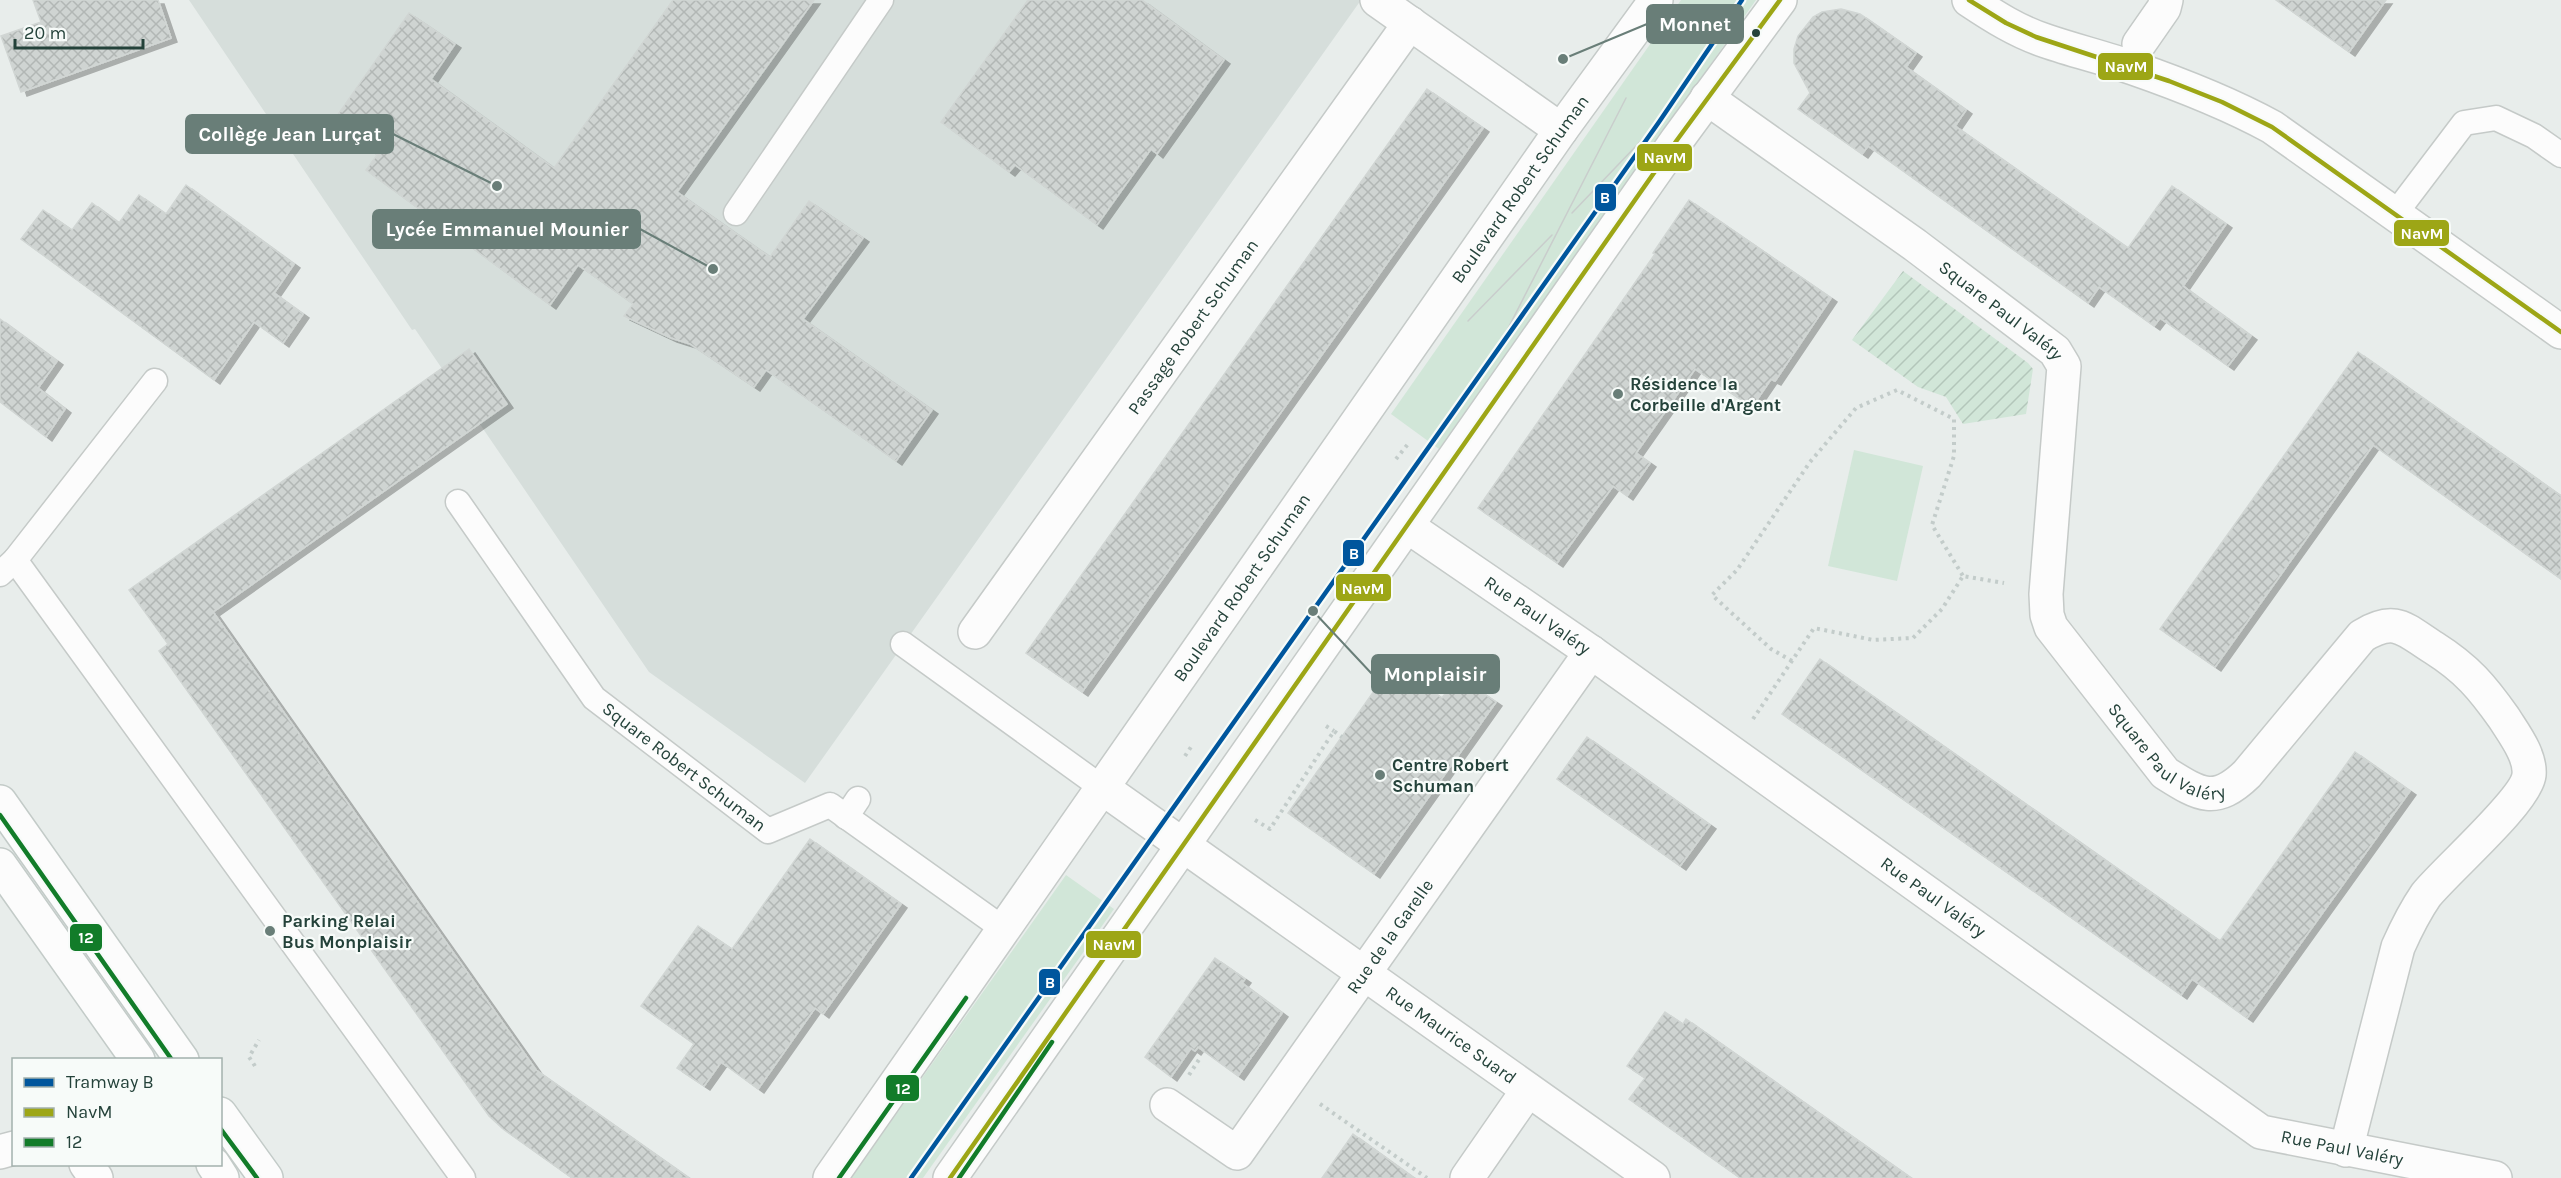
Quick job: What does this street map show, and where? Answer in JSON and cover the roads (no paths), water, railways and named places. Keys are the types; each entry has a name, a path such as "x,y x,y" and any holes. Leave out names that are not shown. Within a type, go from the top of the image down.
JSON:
{"street":[{"path":"1377,0 1561,130"},
{"name":"Boulevard Robert Schuman","path":"830,1178 1561,130 1656,0"},
{"path":"950,1178 1181,845 1707,98 1780,0"},
{"path":"1970,0 2004,23 2044,41 2135,56 2272,127 2561,332"},
{"path":"2135,56 2164,8 2166,0"},
{"name":"Passage Robert Schuman","path":"975,632 1410,23"},
{"name":"Square Paul Valéry","path":"1707,98 1915,245 2055,351 2064,366 2046,615 2051,627 2165,773 2186,786 2210,795 2231,790 2247,774 2362,636 2377,627 2397,625 2452,659 2479,684 2509,726 2528,759 2529,777 2516,801 2427,895 2406,927 2398,946 2346,1150"},
{"name":"Rue Paul Valéry","path":"1407,526 1591,652 2261,1132 2495,1178"},
{"name":"Rue de la Garelle","path":"1167,1105 1237,1153 1591,652"},
{"name":"Rue Maurice Suard","path":"1101,787 1653,1178"},
{"path":"0,802 169,1055"},
{"path":"0,865 137,1058"},
{"path":"1467,1178 1528,1090"},
{"path":"222,1117 266,1178"}],"lane":[{"path":"736,213 881,0"},
{"path":"2395,214 2464,123 2496,118 2534,136 2561,155"},
{"path":"155,381 8,567 463,1178"},
{"name":"Square Robert Schuman","path":"458,502 594,698 768,831 830,805 852,808 1005,930"},
{"path":"903,644 1101,787"}],"tram line":[{"name":"B","path":"911,1178 1659,122 1742,0"},
{"path":"1500,344 1626,98"},
{"path":"1572,213 1659,122"},
{"path":"1468,321 1552,235"}],"place":[{"name":"Monnet","path":"1563,59"},
{"name":"Collège Jean Lurçat","path":"497,186"},
{"name":"Lycée Emmanuel Mounier","path":"713,269"},
{"name":"Résidence la Corbeille d'Argent","path":"1618,394"},
{"name":"Monplaisir","path":"1313,611"},
{"name":"Centre Robert Schuman","path":"1380,775"},
{"name":"Parking Relai Bus Monplaisir","path":"270,931"}]}
